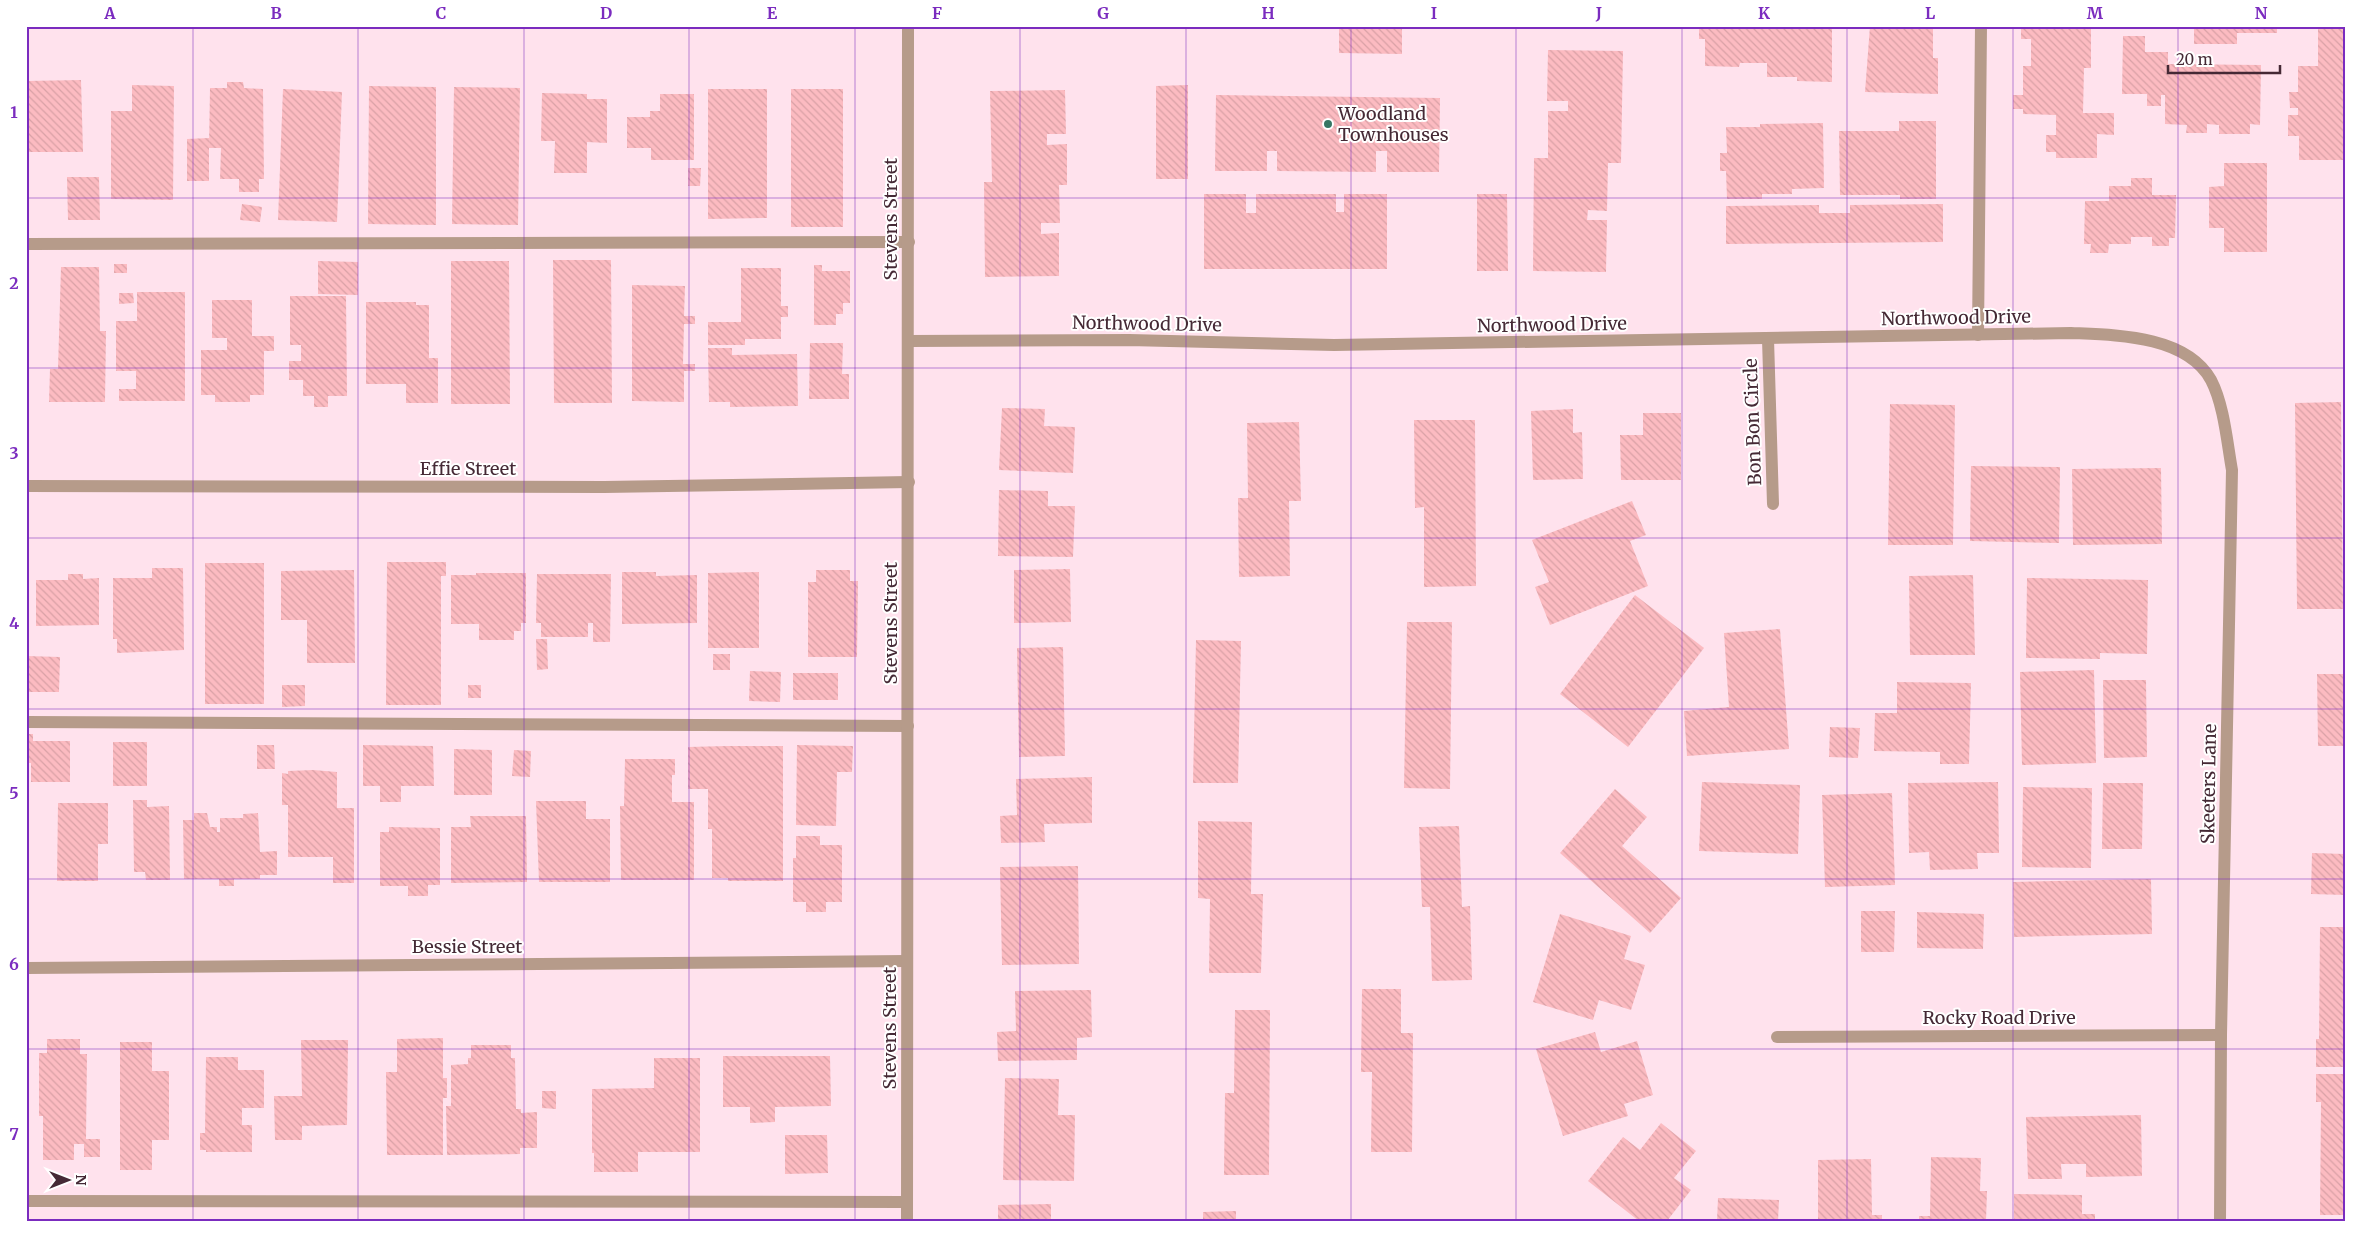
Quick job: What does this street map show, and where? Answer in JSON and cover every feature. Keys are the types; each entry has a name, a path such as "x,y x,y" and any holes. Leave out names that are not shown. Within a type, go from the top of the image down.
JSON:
{"street":[{"name":"Stevens Street","path":"907,1221 908,26"},
{"path":"1978,335 1981,26"},
{"path":"26,244 909,242"},
{"name":"Northwood Drive","path":"909,341 1129,340 1334,345 1768,340 2071,333 2126,335 2159,343 2191,358"},
{"name":"Bon Bon Circle","path":"1768,340 1773,504"},
{"name":"Skeeters Lane","path":"2191,358 2210,380 2222,416 2232,470 2221,1035 2220,1221"},
{"name":"Effie Street","path":"26,486 604,487 909,482"},
{"path":"26,722 908,726"},
{"name":"Bessie Street","path":"26,968 908,961"},
{"name":"Rocky Road Drive","path":"1777,1037 2221,1035"},
{"path":"26,1201 907,1202"}],"building":[{"path":"1339,26 1402,26 1402,54 1339,53"},
{"path":"1699,26 1832,26 1832,82 1797,81 1797,77 1767,77 1767,63 1740,63 1739,67 1705,66 1705,39 1699,39"},
{"path":"1870,26 1933,26 1933,58 1938,58 1938,94 1865,92"},
{"path":"2021,26 2091,26 2091,68 2084,68 2083,113 2114,113 2114,135 2097,134 2097,158 2056,158 2056,152 2046,152 2046,135 2056,135 2056,115 2023,114 2023,109 2013,109 2013,95 2023,95 2023,66 2031,66 2031,39 2021,39"},
{"path":"2194,26 2277,26 2277,33 2237,33 2237,44 2194,44"},
{"path":"2318,26 2345,26 2345,160 2299,160 2299,136 2288,136 2288,115 2298,115 2298,108 2290,108 2289,92 2298,92 2298,66 2318,66"},
{"path":"2123,36 2145,36 2145,52 2168,52 2168,64 2261,65 2260,125 2250,124 2250,134 2219,134 2219,125 2207,124 2207,133 2186,133 2187,125 2165,124 2165,95 2161,95 2161,106 2147,106 2147,94 2122,94"},
{"path":"1548,50 1623,51 1621,163 1608,163 1607,211 1588,210 1587,220 1607,220 1606,272 1533,271 1534,158 1548,158 1548,111 1568,111 1568,101 1547,101"},
{"path":"81,80 83,152 26,152 26,81"},
{"path":"227,82 243,82 244,88 263,89 264,179 259,179 259,192 239,192 239,179 220,179 221,148 209,148 210,88 227,88"},
{"path":"132,85 174,86 173,200 111,199 111,111 132,111"},
{"path":"1188,85 1188,179 1156,179 1156,86"},
{"path":"369,86 436,87 436,225 368,224"},
{"path":"454,87 520,88 518,225 452,224"},
{"path":"283,89 342,92 337,222 278,220"},
{"path":"708,89 767,89 767,218 708,219"},
{"path":"791,89 843,89 843,227 791,227"},
{"path":"1065,90 1066,134 1047,134 1047,145 1067,144 1067,185 1059,185 1060,223 1041,223 1041,234 1059,233 1059,276 985,277 984,182 992,182 990,91"},
{"path":"542,93 587,94 587,99 607,99 607,143 587,142 587,173 554,173 555,141 541,141"},
{"path":"660,94 694,94 694,160 651,160 651,148 627,148 627,117 650,117 650,111 660,111"},
{"name":"Woodland Townhouses","path":"1216,95 1440,98 1439,172 1387,172 1387,151 1376,151 1376,172 1277,171 1277,151 1267,151 1267,171 1215,171"},
{"path":"1899,121 1936,121 1936,199 1900,199 1900,195 1840,195 1839,131 1899,131"},
{"path":"1823,123 1824,188 1792,189 1792,194 1762,194 1762,199 1727,199 1726,171 1720,171 1720,153 1727,153 1726,127 1760,127 1760,124"},
{"path":"209,138 209,181 187,181 187,139"},
{"path":"2224,163 2267,163 2267,252 2224,252 2224,228 2209,228 2209,187 2224,186"},
{"path":"688,168 701,168 700,186 688,186"},
{"path":"67,177 99,177 100,220 68,220"},
{"path":"2131,178 2152,178 2152,195 2176,195 2175,238 2169,238 2169,246 2152,246 2152,237 2131,237 2131,244 2109,244 2108,253 2090,253 2091,244 2084,244 2085,201 2109,201 2109,186 2131,186"},
{"path":"1204,194 1246,194 1246,213 1256,213 1256,194 1336,194 1336,212 1344,212 1344,194 1387,194 1387,269 1204,269"},
{"path":"1477,194 1507,194 1508,271 1477,271"},
{"path":"242,204 262,207 260,222 240,220"},
{"path":"1943,204 1943,242 1726,244 1726,206 1819,205 1819,213 1850,213 1850,205"},
{"path":"553,260 611,260 612,403 554,403"},
{"path":"318,261 358,262 358,295 318,294"},
{"path":"451,261 509,261 510,404 451,404"},
{"path":"114,264 127,264 127,273 114,273"},
{"path":"814,265 822,265 822,271 850,271 850,303 843,303 843,314 836,314 836,325 814,325"},
{"path":"61,267 99,267 100,331 106,331 105,402 49,402 50,369 58,369"},
{"path":"741,268 781,268 781,306 788,306 788,317 781,317 781,339 745,339 745,345 708,345 708,322 741,322"},
{"path":"632,285 685,286 684,316 695,316 695,324 684,324 683,364 695,364 695,371 684,371 684,402 632,401"},
{"path":"137,292 185,292 185,401 119,401 119,389 136,389 136,371 116,371 116,321 137,321"},
{"path":"119,293 133,293 134,303 119,304"},
{"path":"290,296 346,296 347,396 328,396 328,407 314,407 314,396 303,396 303,380 289,380 289,361 301,361 301,345 290,345"},
{"path":"212,300 252,300 252,336 274,336 274,351 264,351 264,395 250,395 250,402 215,402 215,395 201,395 201,350 227,350 227,338 212,338"},
{"path":"366,302 416,302 416,305 429,305 429,358 438,358 438,403 406,403 406,384 366,384"},
{"path":"810,343 843,343 842,374 849,374 849,399 809,399"},
{"path":"708,348 732,348 732,355 797,354 798,406 730,407 730,402 709,402"},
{"path":"2341,402 2343,609 2297,609 2295,403"},
{"path":"1890,404 1955,405 1953,545 1888,545"},
{"path":"1002,408 1045,409 1044,426 1075,427 1073,473 999,470"},
{"path":"1573,409 1573,433 1582,432 1583,479 1533,480 1531,411"},
{"path":"1643,413 1681,413 1681,480 1621,480 1620,435 1643,435"},
{"path":"1414,420 1475,420 1476,586 1424,587 1424,507 1415,508"},
{"path":"1299,422 1301,501 1289,501 1290,576 1239,577 1238,498 1248,498 1247,423"},
{"path":"1971,466 2060,467 2059,543 1970,541"},
{"path":"2161,468 2162,544 2073,545 2072,469"},
{"path":"999,490 1048,491 1048,506 1075,506 1073,557 998,556"},
{"path":"1632,501 1646,535 1630,541 1648,586 1550,625 1535,587 1549,582 1532,540"},
{"path":"387,562 446,562 446,576 441,576 441,705 386,705"},
{"path":"205,563 264,563 264,704 205,704"},
{"path":"152,568 183,568 184,650 117,653 117,639 113,639 113,578 152,578"},
{"path":"1070,569 1071,622 1014,623 1014,570"},
{"path":"354,570 355,663 307,663 307,620 281,620 281,571"},
{"path":"816,570 850,570 850,581 858,581 857,657 808,657 808,582 816,582"},
{"path":"622,572 656,572 656,576 697,575 697,623 622,624"},
{"path":"759,572 759,648 708,648 708,573"},
{"path":"476,573 526,573 526,623 521,623 521,631 514,631 514,640 479,640 479,624 451,624 451,575 476,575"},
{"path":"68,574 83,574 83,579 99,578 99,625 36,626 36,580 68,580"},
{"path":"537,574 611,574 610,642 593,642 593,623 588,623 588,637 541,637 541,623 536,623"},
{"path":"1973,575 1975,655 1910,655 1909,576"},
{"path":"2027,578 2148,580 2147,654 2100,653 2100,659 2026,658"},
{"path":"1635,595 1704,648 1628,747 1560,694"},
{"path":"1407,622 1452,622 1450,789 1404,788"},
{"path":"1780,629 1789,749 1687,756 1684,711 1729,707 1724,633"},
{"path":"536,639 547,639 548,669 537,670"},
{"path":"1196,640 1241,641 1238,783 1193,783"},
{"path":"1063,647 1065,756 1019,757 1017,648"},
{"path":"713,654 730,654 730,670 713,670"},
{"path":"26,656 60,657 59,692 26,692"},
{"path":"2094,670 2096,763 2022,765 2020,672"},
{"path":"750,671 781,672 780,702 749,701"},
{"path":"793,673 838,673 838,700 793,700"},
{"path":"2317,674 2345,674 2345,746 2318,746"},
{"path":"2103,680 2146,680 2147,757 2104,758"},
{"path":"1897,682 1971,683 1969,764 1940,764 1940,752 1874,751 1875,713 1897,713"},
{"path":"282,685 305,685 305,706 282,707"},
{"path":"468,685 481,685 481,698 468,698"},
{"path":"1830,727 1860,728 1858,758 1829,757"},
{"path":"26,734 33,734 33,741 70,741 70,782 31,782 31,763 26,763"},
{"path":"113,742 147,742 147,786 113,786"},
{"path":"257,745 274,745 275,769 257,769"},
{"path":"363,745 433,746 434,786 401,786 401,802 380,802 380,786 363,786"},
{"path":"797,745 853,746 852,772 837,772 836,826 796,825"},
{"path":"783,746 783,881 728,881 728,878 712,878 712,829 708,829 708,789 688,789 688,747"},
{"path":"454,749 492,750 492,795 454,795"},
{"path":"514,750 531,751 530,777 512,776"},
{"path":"625,759 675,759 675,775 672,775 672,802 694,802 694,880 621,880 620,806 624,806"},
{"path":"313,770 337,772 337,808 354,808 354,883 333,883 333,857 288,857 288,805 282,805 282,773 288,774 288,771"},
{"path":"1092,777 1092,823 1044,824 1045,842 1001,843 1000,816 1017,815 1016,779"},
{"path":"1702,782 1800,785 1798,854 1699,851"},
{"path":"1998,782 1999,853 1977,853 1978,869 1930,870 1929,852 1909,853 1908,783"},
{"path":"2103,783 2143,783 2142,849 2102,849"},
{"path":"2023,787 2092,788 2091,868 2022,867"},
{"path":"1615,789 1647,817 1622,846 1681,898 1650,933 1560,853"},
{"path":"1892,793 1895,885 1825,887 1822,795"},
{"path":"133,800 147,800 147,807 169,806 170,880 146,880 145,872 134,872"},
{"path":"536,801 586,801 586,819 610,819 610,882 539,882"},
{"path":"58,803 108,803 108,844 98,844 98,881 57,881"},
{"path":"194,813 207,813 210,827 217,827 217,832 220,832 220,818 243,818 243,814 258,813 260,852 277,851 277,875 260,875 260,879 234,879 234,886 219,886 219,879 184,879 183,820 194,820"},
{"path":"470,816 526,816 527,882 451,883 451,827 471,827"},
{"path":"1198,821 1252,822 1251,894 1263,894 1261,973 1209,973 1210,899 1198,898"},
{"path":"1459,826 1462,907 1470,906 1472,980 1432,981 1430,907 1422,907 1419,827"},
{"path":"389,827 440,828 440,885 428,885 428,896 408,896 408,886 380,886 380,832 389,832"},
{"path":"796,836 820,836 820,845 842,845 842,902 826,902 826,912 806,912 806,902 793,902 793,858 796,858"},
{"path":"2312,853 2345,854 2345,895 2311,894"},
{"path":"1078,866 1079,964 1002,965 1000,867"},
{"path":"2151,879 2152,934 2014,937 2013,882"},
{"path":"1861,911 1895,911 1894,952 1861,952"},
{"path":"1917,912 1984,914 1983,949 1917,948"},
{"path":"1560,914 1631,936 1624,959 1645,965 1631,1010 1599,1000 1593,1020 1533,1002"},
{"path":"2320,927 2345,927 2345,1067 2316,1067 2316,1039 2319,1039"},
{"path":"1362,989 1401,989 1401,1033 1413,1033 1412,1152 1371,1152 1372,1072 1361,1072"},
{"path":"1091,990 1092,1037 1077,1038 1077,1060 998,1061 997,1032 1016,1031 1015,991"},
{"path":"1235,1010 1270,1010 1269,1175 1224,1175 1225,1093 1234,1093"},
{"path":"1595,1032 1601,1052 1637,1041 1653,1095 1624,1104 1628,1116 1563,1136 1536,1049"},
{"path":"443,1038 443,1078 447,1078 447,1098 443,1098 443,1155 387,1155 386,1072 397,1072 397,1039"},
{"path":"47,1039 80,1039 80,1054 87,1054 86,1139 100,1139 100,1157 84,1157 84,1144 74,1144 74,1160 43,1160 43,1116 39,1116 39,1053 47,1053"},
{"path":"301,1040 348,1040 347,1125 302,1126 302,1140 275,1140 274,1096 302,1096"},
{"path":"120,1042 152,1042 152,1071 169,1071 169,1140 152,1140 152,1170 120,1170"},
{"path":"471,1045 511,1045 511,1058 515,1058 516,1109 521,1109 521,1113 537,1112 537,1148 520,1148 520,1154 447,1155 446,1106 451,1106 451,1065 468,1064 468,1058 471,1058"},
{"path":"723,1056 830,1056 831,1106 775,1107 775,1122 750,1123 750,1107 723,1107"},
{"path":"206,1057 238,1057 238,1070 264,1070 264,1108 242,1108 242,1125 252,1125 252,1152 206,1152 206,1150 200,1150 200,1133 205,1133"},
{"path":"654,1058 700,1058 700,1152 638,1152 638,1172 594,1172 594,1153 592,1153 592,1089 654,1088"},
{"path":"2316,1074 2345,1074 2345,1215 2320,1215 2321,1102 2316,1102"},
{"path":"1005,1078 1059,1079 1058,1115 1075,1115 1074,1181 1003,1180"},
{"path":"542,1091 556,1091 556,1109 542,1108"},
{"path":"2141,1115 2142,1176 2086,1177 2086,1164 2061,1164 2062,1179 2028,1179 2026,1117"},
{"path":"1661,1123 1696,1151 1674,1178 1691,1190 1667,1221 1639,1221 1588,1181 1623,1137 1640,1150"},
{"path":"785,1135 827,1135 828,1173 785,1174"},
{"path":"1931,1157 1981,1158 1980,1191 1987,1191 1986,1221 1919,1221 1919,1216 1930,1216"},
{"path":"1871,1159 1872,1215 1882,1215 1882,1221 1818,1221 1818,1160"},
{"path":"2014,1194 2082,1195 2082,1214 2095,1214 2095,1221 2014,1221"},
{"path":"1718,1198 1779,1200 1778,1221 1717,1221"},
{"path":"1051,1204 1051,1221 998,1221 998,1205"},
{"path":"1236,1211 1236,1221 1203,1221 1203,1212"}],"place":[{"name":"Woodland Townhouses","path":"1328,124"}]}
